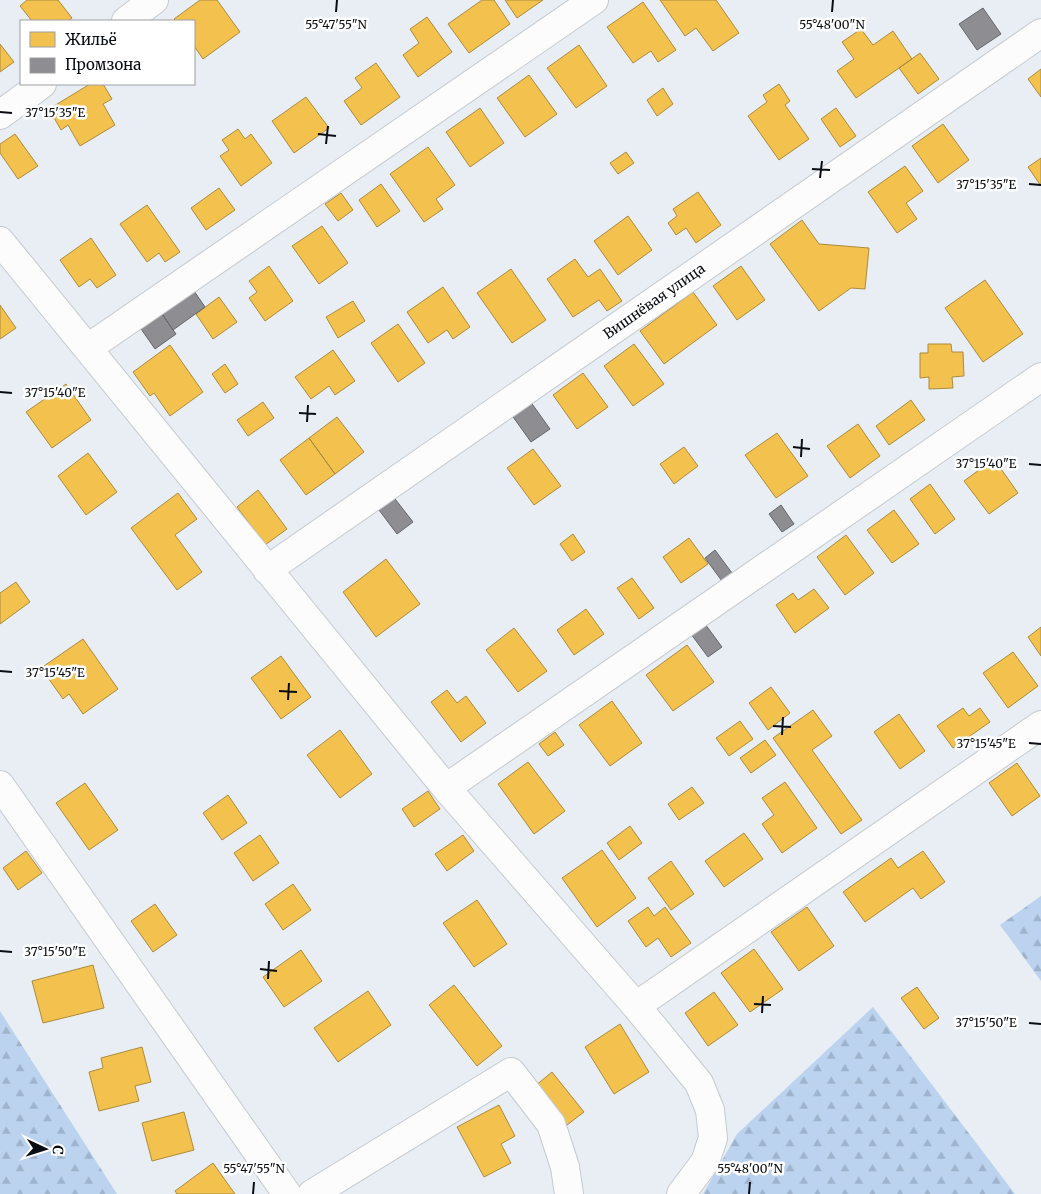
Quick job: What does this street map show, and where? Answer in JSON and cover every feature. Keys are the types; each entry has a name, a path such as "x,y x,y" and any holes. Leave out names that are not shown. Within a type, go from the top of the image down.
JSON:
{"street":[{"path":"127,20 154,0"},
{"path":"88,348 594,0"},
{"name":"Вишнёвая улица","path":"267,570 1041,33"},
{"path":"0,115 41,85"},
{"path":"2,247 88,348 446,788 636,1006 699,1083 710,1110 713,1138 705,1162 680,1194"},
{"path":"446,788 1041,377"},
{"path":"636,1006 1041,725"},
{"path":"0,785 287,1194"},
{"path":"312,1194 511,1072 551,1124 565,1167 569,1194"}],"green space":[{"path":"1041,896 1041,981 1000,925"},
{"path":"873,1007 1015,1194 703,1194 737,1134"},
{"path":"0,1011 117,1194 0,1194"}],"building: Жильё":[{"path":"27,0 58,0 72,18 69,20 31,20 20,6"},
{"path":"200,0 217,0 240,32 203,59 195,47 195,20 174,19"},
{"path":"482,0 494,0 510,24 469,53 448,24"},
{"path":"505,0 543,0 517,18"},
{"path":"660,0 716,0 739,33 713,51 696,28 685,36"},
{"path":"643,2 676,50 658,62 651,51 633,63 607,27"},
{"path":"427,17 452,52 418,77 403,55 419,43 410,29"},
{"path":"861,29 873,45 893,31 912,59 856,98 837,71 854,59 842,42"},
{"path":"0,44 14,62 0,72"},
{"path":"579,45 607,86 576,108 547,68"},
{"path":"920,53 939,79 918,94 899,68"},
{"path":"376,63 400,97 361,125 344,101 362,88 355,78"},
{"path":"1041,69 1041,97 1028,79"},
{"path":"529,75 557,114 525,137 497,98"},
{"path":"779,84 790,101 785,105 809,139 779,160 748,116 767,102 763,95"},
{"path":"88,85 104,85 112,99 103,104 115,125 80,146 68,125 61,130 49,109"},
{"path":"663,88 673,104 657,116 647,100"},
{"path":"306,97 329,128 294,153 272,121"},
{"path":"480,108 504,143 470,167 446,132"},
{"path":"836,108 856,136 840,147 821,119"},
{"path":"943,124 969,160 938,183 912,146"},
{"path":"238,129 245,139 251,134 272,163 241,186 220,156 229,150 222,140"},
{"path":"15,134 38,166 18,179 0,153 0,144"},
{"path":"428,147 455,185 436,199 443,209 424,222 390,174"},
{"path":"626,152 634,163 618,174 610,163"},
{"path":"1041,158 1041,186 1028,167"},
{"path":"905,166 923,191 906,203 917,219 897,233 868,192"},
{"path":"381,184 400,211 377,227 359,200"},
{"path":"219,188 235,210 206,230 191,208"},
{"path":"698,192 721,225 696,243 686,228 676,235 668,223 677,216 673,209"},
{"path":"341,193 353,210 338,221 325,204"},
{"path":"147,205 180,252 165,262 159,253 147,262 120,224"},
{"path":"628,216 652,250 618,275 594,241"},
{"path":"802,220 819,244 869,248 865,289 851,288 819,311 770,244"},
{"path":"322,226 348,263 319,284 292,246"},
{"path":"91,238 116,275 97,288 90,279 79,287 60,260"},
{"path":"575,259 588,277 600,269 622,301 607,311 599,300 573,317 547,279"},
{"path":"269,266 293,301 265,321 249,298 257,292 249,281"},
{"path":"741,266 765,300 737,320 713,286"},
{"path":"511,269 546,320 512,343 477,293"},
{"path":"985,280 1023,334 983,362 945,308"},
{"path":"443,287 470,327 453,339 447,330 428,343 407,312"},
{"path":"693,292 717,325 664,364 640,331"},
{"path":"219,297 237,322 213,339 196,314"},
{"path":"353,301 365,321 338,338 326,317"},
{"path":"0,305 16,328 0,339"},
{"path":"398,324 425,363 398,382 371,343"},
{"path":"634,344 664,384 633,406 604,366"},
{"path":"928,344 951,344 952,352 963,352 964,376 952,377 953,388 929,389 929,377 920,378 920,353 928,353"},
{"path":"170,345 203,392 170,416 154,393 150,396 133,372"},
{"path":"333,350 355,381 335,395 329,386 311,399 295,377"},
{"path":"225,364 238,384 225,393 212,374"},
{"path":"583,373 608,407 577,429 553,395"},
{"path":"66,384 91,420 52,448 26,412"},
{"path":"911,400 925,420 889,445 876,426"},
{"path":"263,402 274,418 248,436 237,420"},
{"path":"337,417 364,452 335,474 309,438"},
{"path":"858,424 880,456 850,478 827,446"},
{"path":"777,433 808,476 776,498 745,455"},
{"path":"309,438 335,474 306,495 280,460"},
{"path":"684,447 698,466 674,484 660,464"},
{"path":"533,449 561,486 534,505 507,468"},
{"path":"88,453 117,492 86,515 58,476"},
{"path":"994,459 1018,493 989,514 964,481"},
{"path":"930,484 955,519 935,534 910,499"},
{"path":"258,490 287,529 265,545 237,507"},
{"path":"178,493 197,519 175,535 202,572 177,590 131,528"},
{"path":"894,510 919,544 892,563 867,530"},
{"path":"573,534 585,552 572,561 560,544"},
{"path":"846,535 874,573 845,595 817,557"},
{"path":"689,538 708,564 681,583 663,557"},
{"path":"386,559 420,604 376,637 343,592"},
{"path":"632,578 654,608 639,619 617,588"},
{"path":"16,582 30,602 0,624 0,593"},
{"path":"814,589 829,608 795,633 776,605 793,593 798,600"},
{"path":"586,609 604,634 574,655 557,630"},
{"path":"1041,627 1041,656 1028,637"},
{"path":"514,628 547,671 518,692 486,650"},
{"path":"83,639 118,689 83,714 69,694 63,699 41,668"},
{"path":"687,645 714,682 673,711 646,675"},
{"path":"1013,652 1038,686 1008,708 983,673"},
{"path":"281,656 311,697 281,719 251,678"},
{"path":"771,687 790,713 768,730 749,703"},
{"path":"447,690 457,703 466,696 486,723 461,742 431,702"},
{"path":"612,701 642,743 610,766 579,725"},
{"path":"963,708 969,716 980,708 990,722 953,748 937,726"},
{"path":"813,710 832,736 812,750 862,820 841,834 773,738"},
{"path":"899,714 925,751 900,769 874,732"},
{"path":"740,721 753,739 729,756 716,738"},
{"path":"340,730 372,774 340,798 307,755"},
{"path":"555,732 564,745 548,756 539,744"},
{"path":"765,740 776,755 751,773 740,758"},
{"path":"528,762 565,811 534,834 498,784"},
{"path":"1017,763 1040,796 1012,816 989,783"},
{"path":"785,782 817,828 782,853 762,824 774,815 762,798"},
{"path":"85,783 118,830 89,850 56,803"},
{"path":"692,787 704,803 679,820 668,804"},
{"path":"428,791 440,809 414,827 402,809"},
{"path":"228,795 247,823 222,840 203,813"},
{"path":"630,826 642,843 619,860 607,843"},
{"path":"744,833 763,859 724,887 705,861"},
{"path":"260,835 279,863 253,881 234,853"},
{"path":"463,835 474,851 447,871 435,854"},
{"path":"602,850 636,898 597,927 562,878"},
{"path":"26,851 42,873 18,890 3,868"},
{"path":"923,851 945,882 921,899 913,888 865,922 843,892 891,858 898,868"},
{"path":"671,861 694,894 671,910 648,878"},
{"path":"293,884 311,910 283,930 265,904"},
{"path":"477,900 507,944 474,967 443,923"},
{"path":"155,904 177,935 153,952 131,921"},
{"path":"648,907 654,916 665,907 691,943 671,957 658,938 646,947 628,921"},
{"path":"807,907 834,946 799,971 771,932"},
{"path":"754,949 783,989 750,1012 721,973"},
{"path":"301,950 322,981 284,1007 263,977"},
{"path":"93,965 104,1008 43,1023 32,981"},
{"path":"454,985 502,1046 477,1066 429,1005"},
{"path":"917,987 939,1018 924,1029 901,998"},
{"path":"368,991 391,1025 338,1062 314,1028"},
{"path":"714,992 738,1025 708,1046 685,1013"},
{"path":"620,1024 649,1072 614,1094 585,1047"},
{"path":"142,1047 151,1082 135,1086 139,1101 99,1111 89,1072 103,1068 101,1058"},
{"path":"552,1072 584,1112 567,1125 535,1086"},
{"path":"499,1105 515,1136 501,1144 511,1163 484,1177 457,1127"},
{"path":"184,1112 194,1150 152,1161 142,1123"},
{"path":"213,1163 235,1194 177,1194 175,1191"}],"building: Промзона":[{"path":"983,8 1001,34 977,50 959,24"},
{"path":"192,288 205,307 173,330 160,311"},
{"path":"160,311 176,334 155,349 139,326"},
{"path":"530,401 550,429 531,442 511,414"},
{"path":"392,495 413,522 397,534 376,506"},
{"path":"781,505 794,524 782,532 769,514"},
{"path":"715,550 732,573 722,581 705,558"},
{"path":"705,624 722,647 708,657 691,634"}]}
